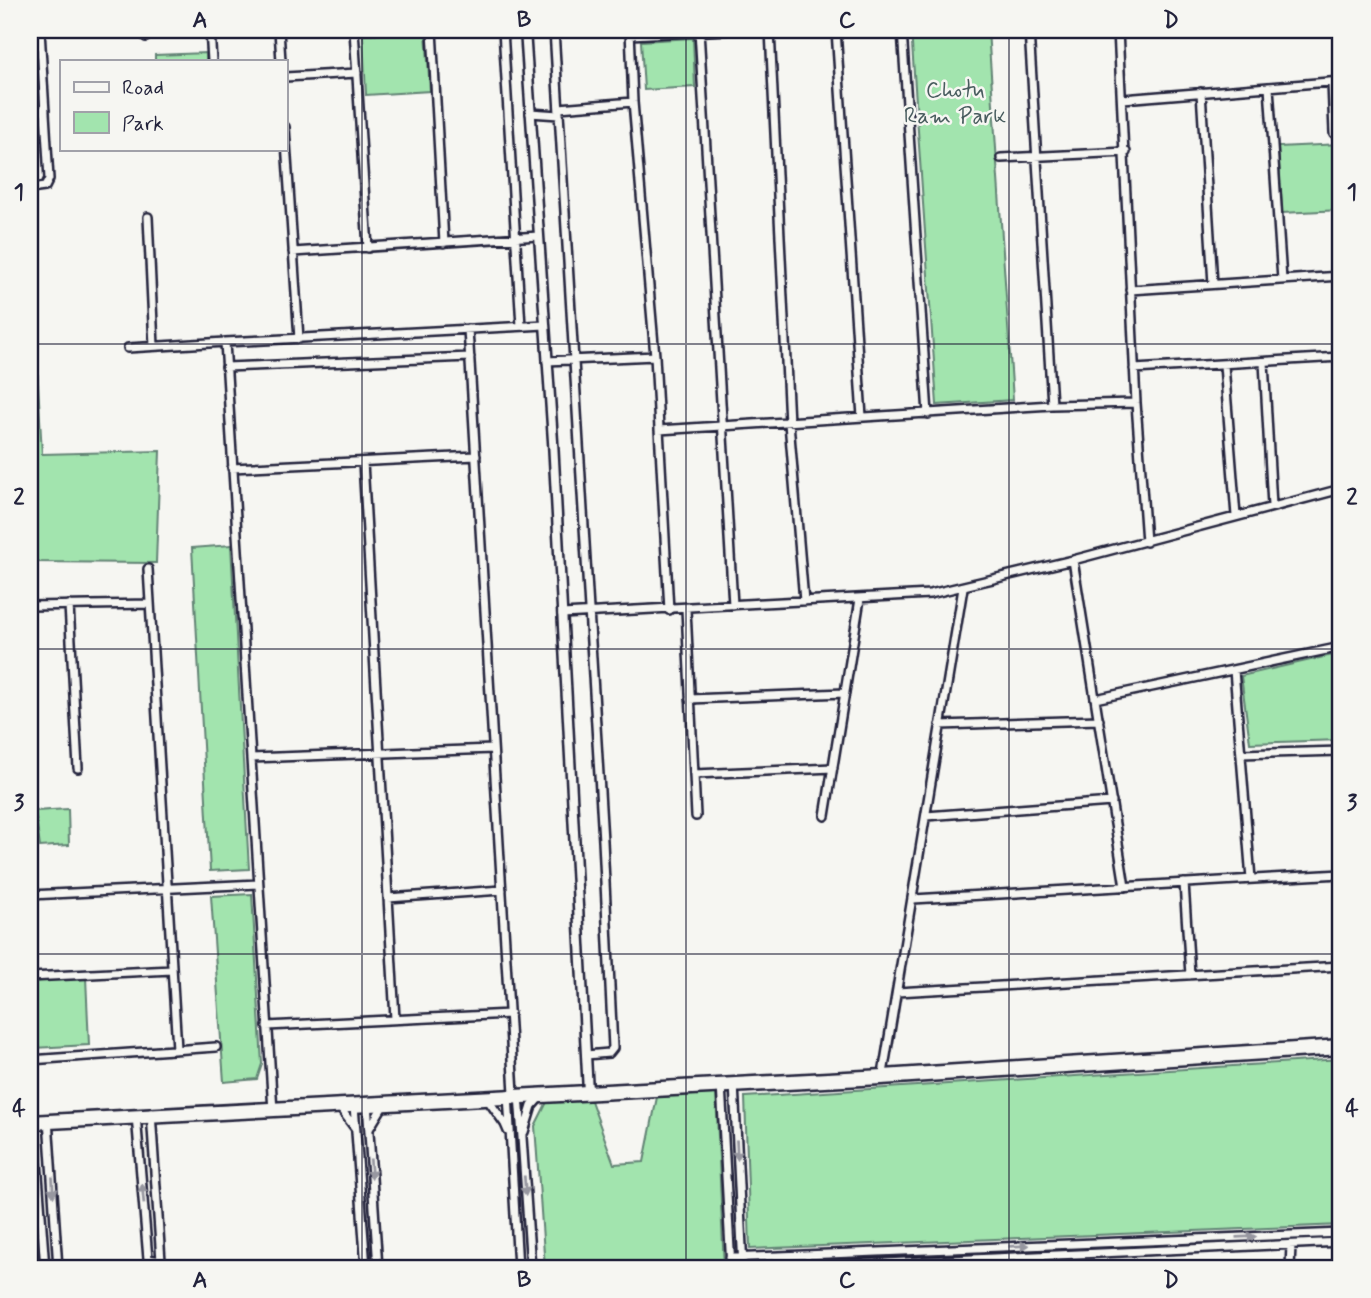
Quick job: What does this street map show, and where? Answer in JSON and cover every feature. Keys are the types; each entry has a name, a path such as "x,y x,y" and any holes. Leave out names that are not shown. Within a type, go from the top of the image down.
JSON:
{"street":[{"path":"30,189 45,187 49,179 40,30"},
{"path":"210,30 212,60"},
{"path":"279,30 281,60"},
{"path":"354,30 368,248"},
{"path":"432,30 444,243"},
{"path":"503,30 521,326"},
{"path":"525,30 545,325 589,1092"},
{"path":"554,30 612,1048 609,1053 586,1055"},
{"path":"669,610 655,356 630,32 729,30"},
{"path":"770,30 789,423 804,601"},
{"path":"836,30 862,417"},
{"path":"902,30 928,414"},
{"path":"1029,30 1052,405"},
{"path":"1118,30 1126,152 1134,369 1146,542"},
{"path":"699,31 733,605"},
{"path":"287,77 357,73"},
{"path":"1122,99 1341,81"},
{"path":"1332,82 1334,133"},
{"path":"1269,87 1282,280"},
{"path":"1201,92 1213,284"},
{"path":"530,113 634,102"},
{"path":"30,111 45,110"},
{"path":"286,150 299,338"},
{"path":"1001,158 1126,152"},
{"path":"148,217 154,346"},
{"path":"293,252 539,236"},
{"path":"1130,290 1341,276"},
{"path":"128,348 545,325"},
{"path":"468,329 510,1014 514,1096 511,1142 518,1268"},
{"path":"225,342 272,1109"},
{"path":"547,361 655,356"},
{"path":"226,367 470,357"},
{"path":"1134,369 1341,357"},
{"path":"1264,362 1272,506"},
{"path":"1224,365 1236,516"},
{"path":"659,430 1052,405 1136,403"},
{"path":"232,468 476,456"},
{"path":"363,462 395,1019"},
{"path":"562,614 915,596 963,588 1341,489"},
{"path":"1073,560 1125,887"},
{"path":"148,569 177,1049"},
{"path":"882,1077 963,588"},
{"path":"825,816 859,599"},
{"path":"30,606 150,604"},
{"path":"69,605 78,768"},
{"path":"686,609 696,816"},
{"path":"1096,699 1341,647"},
{"path":"1234,670 1251,879"},
{"path":"690,699 845,693"},
{"path":"940,726 1099,720"},
{"path":"251,758 494,749"},
{"path":"1241,754 1341,751"},
{"path":"694,774 833,768"},
{"path":"926,816 1112,802"},
{"path":"913,900 1341,874"},
{"path":"1184,883 1190,975"},
{"path":"30,895 167,886 258,884"},
{"path":"388,898 502,890"},
{"path":"897,992 1341,966"},
{"path":"30,977 172,970"},
{"path":"267,1026 510,1014"},
{"path":"882,1077 1341,1044"},
{"path":"30,1060 216,1047"},
{"path":"45,1268 32,1122 1341,1050"},
{"path":"734,1085 743,1268"},
{"path":"721,1086 731,1268"},
{"path":"367,1104 383,1106 514,1096 539,1098 589,1092"},
{"path":"514,1096 523,1144 531,1268"},
{"path":"523,1144 532,1106 539,1098"},
{"path":"488,1100 505,1124 511,1142"},
{"path":"272,1109 340,1108 354,1104"},
{"path":"354,1104 366,1268"},
{"path":"367,1104 378,1268"},
{"path":"369,1130 383,1106"},
{"path":"340,1108 356,1129"},
{"path":"137,1116 148,1259 161,1261 151,1116"},
{"path":"49,1121 58,1268"},
{"path":"730,1258 1341,1233"},
{"path":"776,1268 1341,1242"},
{"path":"1290,1268 1291,1245"}],"green space":[{"name":"Chotu Ram Park","path":"911,30 988,30 1013,400 937,405"},
{"path":"426,32 430,91 366,95 363,35"},
{"path":"693,38 695,87 644,90 641,41"},
{"path":"206,53 206,60 155,60 155,55"},
{"path":"1341,144 1341,210 1282,213 1278,147"},
{"path":"30,275 42,454 160,451 156,563 30,562"},
{"path":"231,545 249,869 210,871 192,548"},
{"path":"1341,653 1341,740 1250,743 1241,676"},
{"path":"68,809 69,845 40,847 35,811"},
{"path":"252,894 262,1064 257,1079 224,1082 211,896"},
{"path":"86,977 89,1045 34,1048 32,980"},
{"path":"1341,1059 1341,1225 750,1249 745,1097"},
{"path":"716,1093 724,1268 545,1268 535,1126 547,1102 590,1098 614,1164 644,1162 657,1097"}]}
